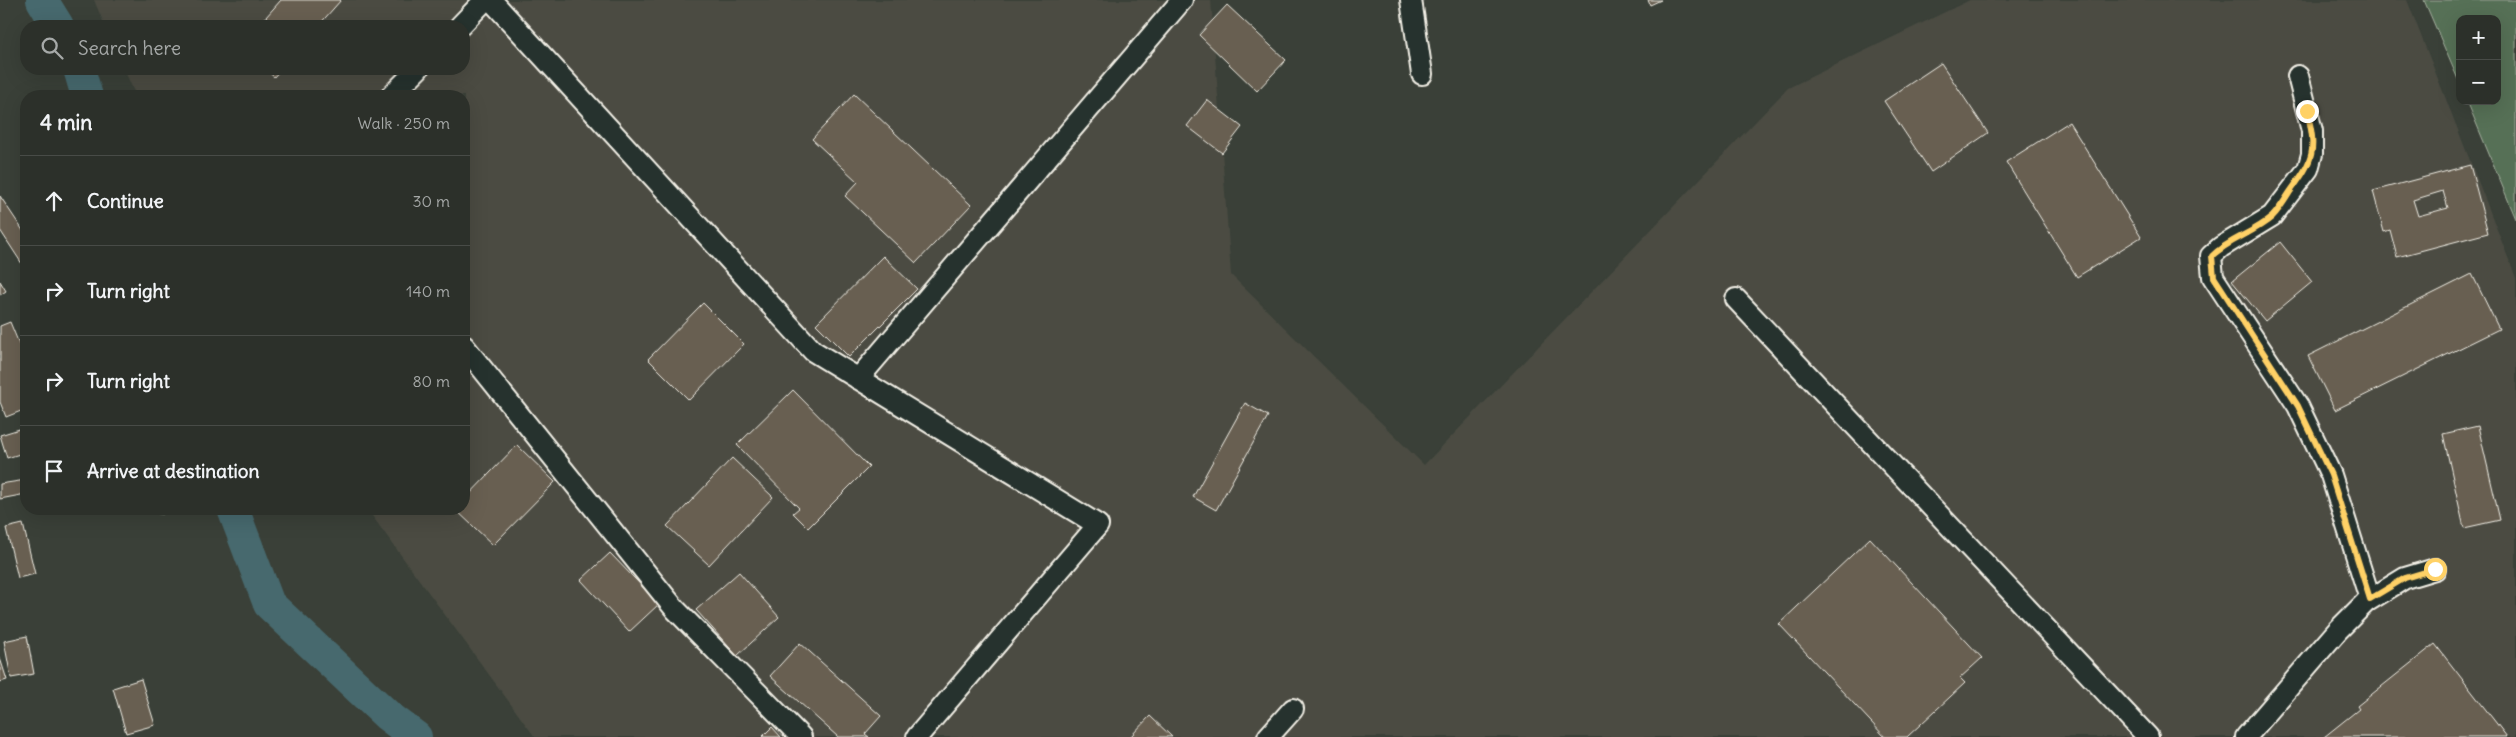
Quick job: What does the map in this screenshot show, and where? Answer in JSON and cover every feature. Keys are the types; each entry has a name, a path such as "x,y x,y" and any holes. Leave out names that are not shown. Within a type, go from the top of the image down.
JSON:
{"street":[{"path":"466,20 485,0"},
{"path":"491,0 813,351 1098,525 917,737"},
{"path":"858,379 1182,0"},
{"path":"1411,0 1422,74"},
{"path":"397,90 412,75"},
{"path":"2298,76 2312,131 2312,154 2308,168 2272,216 2221,246 2212,256 2211,269 2228,301 2298,406 2327,466 2370,599"},
{"path":"1736,299 2148,737"},
{"path":"470,353 675,609 801,737"},
{"path":"2246,737 2338,630 2370,599 2405,578 2435,569"},
{"path":"1268,737 1293,709"}],"shaded area":[{"path":"94,0 1211,0 1231,275 1424,465 1788,88 1970,0 2407,0 2516,278 2516,737 535,737 371,515 470,515 470,90 133,90 127,75 470,75 470,20 102,20"}],"green space":[{"path":"2424,0 2516,0 2516,219 2469,105 2501,105 2501,15 2456,15 2456,75"}],"building":[{"path":"281,0 341,0 323,20 263,20"},
{"path":"1648,0 1661,0 1650,5"},
{"path":"1227,5 1286,60 1257,91 1199,35"},
{"path":"1941,63 1988,133 1931,172 1884,101"},
{"path":"854,94 971,205 916,263 845,196 858,182 812,139"},
{"path":"1207,100 1242,127 1222,153 1187,126"},
{"path":"2069,122 2141,237 2077,277 2006,162"},
{"path":"2470,165 2488,233 2397,257 2390,230 2384,232 2373,191","holes":["2443,191 2448,208 2418,216 2413,200"]},
{"path":"0,196 20,226 20,261 0,230"},
{"path":"2280,242 2312,282 2265,321 2232,281"},
{"path":"883,256 917,289 849,357 816,324"},
{"path":"2472,274 2499,329 2335,410 2308,356"},
{"path":"0,281 6,291 0,295"},
{"path":"703,303 744,344 689,400 648,359"},
{"path":"10,322 20,346 20,411 6,417 0,402 0,326"},
{"path":"793,390 869,467 808,528 793,513 799,508 737,445"},
{"path":"1245,403 1268,416 1216,510 1193,497"},
{"path":"2478,426 2500,520 2464,528 2443,434"},
{"path":"20,429 20,454 7,458 0,435"},
{"path":"517,445 555,482 493,545 461,515 470,515 470,494"},
{"path":"732,458 773,497 709,565 667,526"},
{"path":"20,481 20,495 0,499 0,484"},
{"path":"23,524 35,574 18,578 6,528"},
{"path":"1870,538 1982,658 1960,678 1965,683 1907,737 1885,737 1779,624"},
{"path":"610,553 659,604 629,632 581,580"},
{"path":"739,572 779,617 737,656 696,610"},
{"path":"27,636 34,674 11,678 4,641"},
{"path":"800,643 881,716 865,734 869,737 838,737 770,676"},
{"path":"2435,644 2507,737 2324,737 2359,709 2357,706"},
{"path":"0,658 7,680 0,682"},
{"path":"141,679 155,725 126,733 113,688"},
{"path":"1150,716 1172,737 1130,737"},
{"path":"772,727 781,737 762,737"}],"waterway":[{"path":"42,0 54,20"},
{"path":"81,75 85,90"},
{"path":"235,515 269,604 388,716 416,737"}],"route":[{"path":"2307,111 2312,131 2312,154 2308,168 2272,216 2238,239 2221,246 2212,256 2211,269 2214,277 2254,340 2298,406 2331,475 2370,599 2405,578 2435,569"}]}
